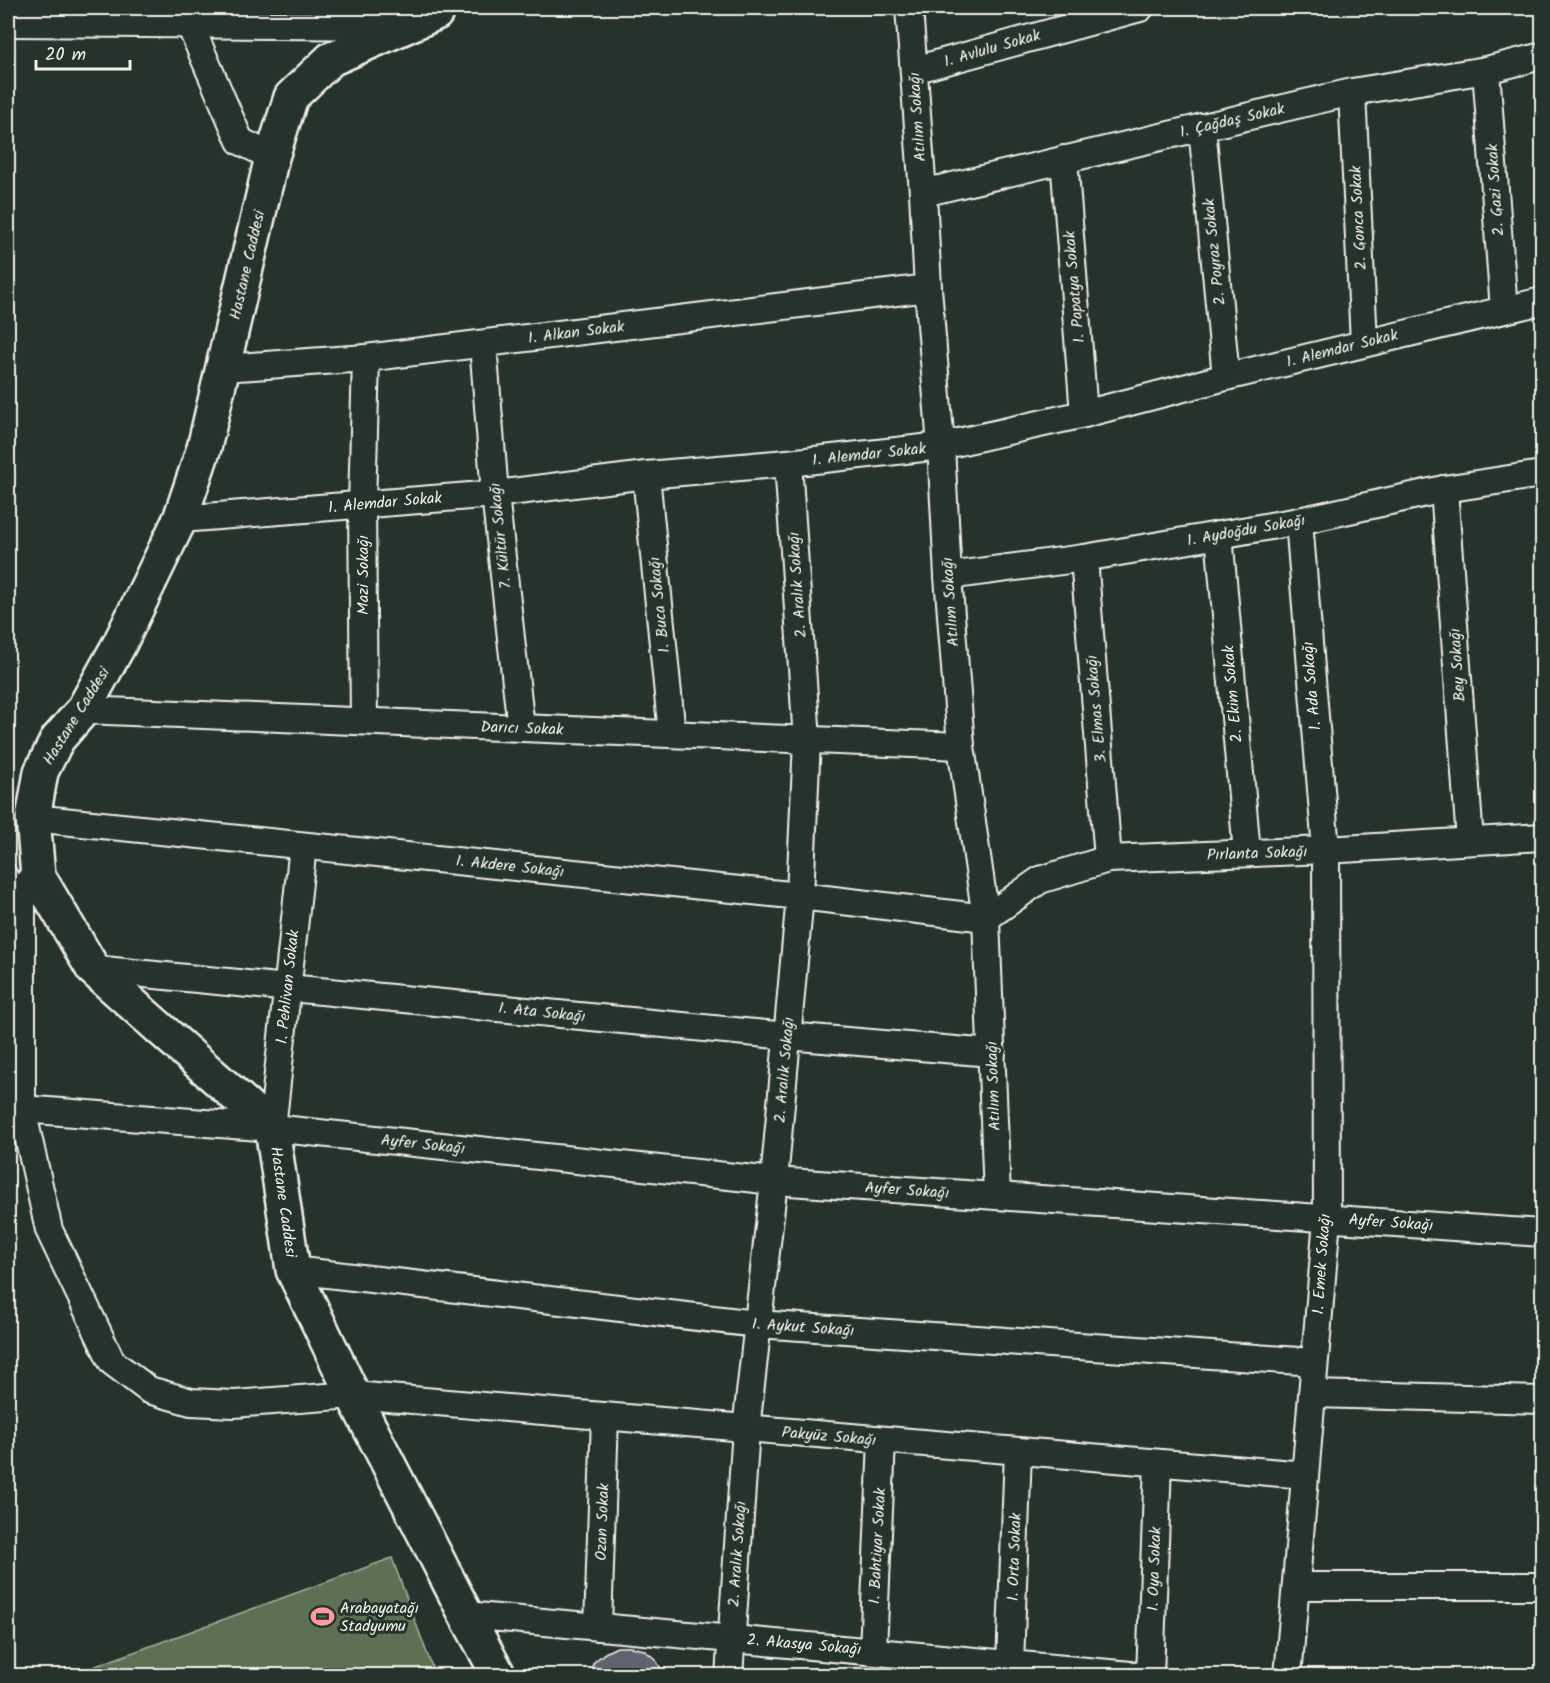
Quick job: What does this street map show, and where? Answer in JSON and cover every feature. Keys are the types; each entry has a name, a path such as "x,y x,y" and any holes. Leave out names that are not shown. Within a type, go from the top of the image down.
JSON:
{"main road":[{"name":"Hastane Caddesi","path":"441,9 331,59 291,97 272,157 204,448 180,519 120,643 82,710 57,740 41,772 19,885 93,969 272,1128 293,1270 353,1395 465,1615 499,1676"}],"street":[{"name":"Atılım Sokağı","path":"909,8 961,746 986,918 997,1196"},
{"name":"1. Avlulu Sokak","path":"914,70 1078,16 1140,8"},
{"path":"8,23 406,26"},
{"path":"190,25 240,141 272,157"},
{"name":"1. Çağdaş Sokak","path":"923,193 1352,92 1486,70 1542,56"},
{"name":"2. Gazi Sokak","path":"1486,70 1504,310"},
{"name":"2. Gonca Sokak","path":"1352,92 1364,343"},
{"name":"2. Poyraz Sokak","path":"1202,127 1226,377"},
{"name":"1. Papatya Sokak","path":"1064,159 1084,414"},
{"name":"1. Alkan Sokak","path":"223,368 366,358 928,288"},
{"name":"1. Alemdar Sokak","path":"180,519 495,494 941,446 1084,414 1226,377 1542,301"},
{"name":"7. Kültür Sokağı","path":"483,344 495,494 521,728"},
{"name":"Mazi Sokağı","path":"364,721 362,505 366,358"},
{"name":"2. Aralık Sokağı","path":"729,1676 746,1429 774,1181 800,896 807,740 788,463"},
{"name":"1. Aydoğdu Sokağı","path":"948,576 1084,558 1219,535 1299,521 1444,489 1542,474"},
{"name":"1. Buca Sokağı","path":"646,476 672,734"},
{"name":"Bey Sokağı","path":"1444,489 1470,841"},
{"name":"1. Ada Sokağı","path":"1299,521 1326,850"},
{"name":"2. Ekim Sokak","path":"1219,535 1247,854"},
{"name":"3. Elmas Sokağı","path":"1084,558 1108,859"},
{"name":"Darıcı Sokak","path":"82,710 961,746"},
{"name":"1. Akdere Sokağı","path":"33,818 800,896 986,918"},
{"name":"Pırlanta Sokağı","path":"986,918 1040,880 1108,859 1326,850 1542,837"},
{"name":"1. Pehlivan Sokak","path":"272,1128 303,846"},
{"name":"1. Emek Sokağı","path":"1288,1676 1327,1219 1326,850"},
{"name":"Pakyüz Sokağı","path":"19,885 15,1110 49,1230 112,1362 149,1390 190,1402 234,1404 353,1395 1305,1475"},
{"name":"1. Ata Sokağı","path":"93,969 787,1036 992,1053"},
{"name":"Ayfer Sokağı","path":"15,1110 272,1128 774,1181 1542,1233"},
{"name":"1. Aykut Sokağı","path":"293,1270 757,1324 1314,1362"},
{"path":"1312,1394 1542,1400"},
{"name":"Ozan Sokak","path":"598,1627 605,1416"},
{"name":"1. Bahtiyar Sokak","path":"873,1652 882,1440"},
{"name":"1. Orta Sokak","path":"1010,1664 1018,1451"},
{"name":"1. Oya Sokak","path":"1150,1676 1158,1463"},
{"path":"1296,1586 1542,1586"},
{"name":"2. Akasya Sokağı","path":"465,1615 1143,1676"}],"green space":[{"name":"Arabayatağı Stadyumu","path":"392,1558 435,1675 71,1675"}],"building":[{"path":"617,1647 644,1650 655,1659 664,1676 588,1676 594,1662"}],"place":[{"name":"Arabayatağı Stadyumu","path":"322,1617"}]}
